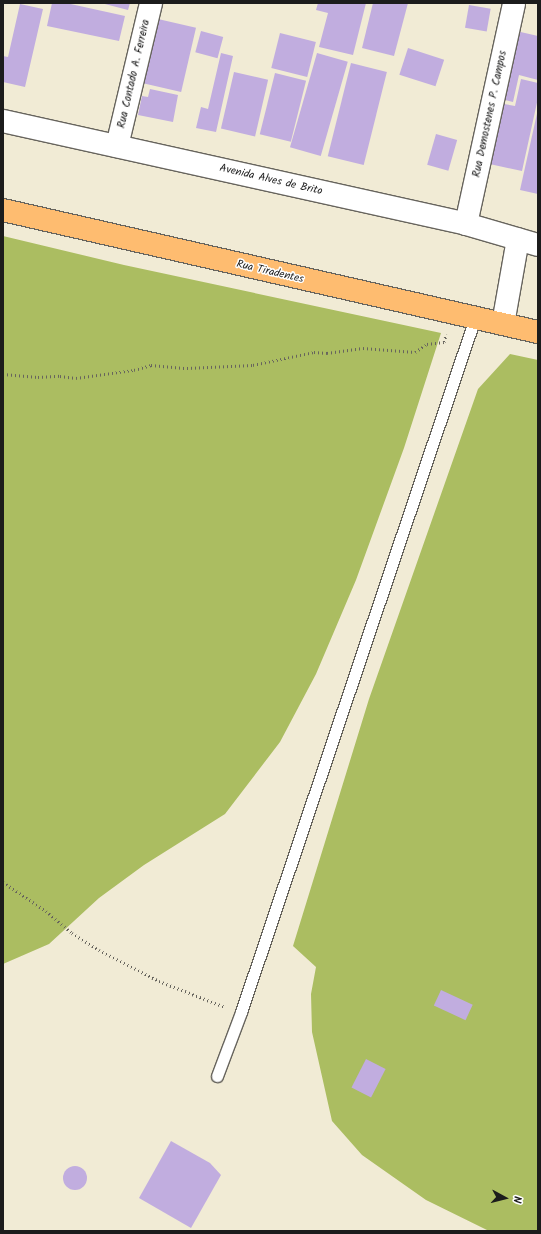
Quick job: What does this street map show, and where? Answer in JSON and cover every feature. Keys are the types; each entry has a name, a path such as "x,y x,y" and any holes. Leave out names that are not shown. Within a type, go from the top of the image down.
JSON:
{"main road":[{"name":"Rua Tiradentes","path":"3,210 538,332"}],"street":[{"name":"Rua Contado A. Ferreira","path":"118,146 151,3"},
{"name":"Rua Demostenes P. Campos","path":"466,224 514,3"},
{"name":"Avenida Alves de Brito","path":"3,121 466,224 528,242"},
{"path":"503,324 528,242"}],"lane":[{"path":"217,1076 241,1012 475,318"}],"path":[{"path":"3,374 76,378 128,371 151,365 187,368 253,365 314,352 327,353 363,348 416,352 427,344 444,342 450,313"},
{"path":"3,882 46,911 72,933 99,950 159,981 209,1002 241,1012"}],"green space":[{"path":"3,236 124,265 441,333 404,448 356,580 316,674 280,742 225,814 144,865 99,898 49,944 3,964"},
{"path":"510,354 538,360 538,1231 489,1231 426,1200 362,1155 332,1121 312,1032 311,994 316,967 293,946 369,699 478,389"}],"building":[{"path":"52,3 66,3 125,16 119,41 47,26"},
{"path":"101,3 130,3 128,10"},
{"path":"318,3 366,3 353,55 319,47 328,13 316,10"},
{"path":"373,3 408,3 394,56 362,48"},
{"path":"20,4 43,9 25,87 3,82 3,56 8,57"},
{"path":"469,5 491,9 487,31 465,28"},
{"path":"158,19 196,28 181,92 143,83"},
{"path":"512,30 538,36 538,80 519,75 513,102 497,98"},
{"path":"201,31 223,37 218,58 195,52"},
{"path":"280,33 316,42 307,77 271,68"},
{"path":"408,48 444,60 435,86 399,75"},
{"path":"221,53 233,56 216,132 196,128 201,107 208,109"},
{"path":"317,53 348,62 321,156 290,147"},
{"path":"351,63 387,72 364,165 328,156"},
{"path":"234,72 268,80 255,136 221,129"},
{"path":"275,73 306,81 291,142 260,134"},
{"path":"521,79 538,83 538,98 522,171 485,163 498,103 515,106"},
{"path":"150,89 178,95 173,122 138,115 142,96 148,97"},
{"path":"538,109 538,194 520,190"},
{"path":"436,134 457,140 448,171 427,165"},
{"path":"441,990 473,1005 466,1020 434,1005"},
{"path":"366,1059 386,1069 371,1097 351,1088"},
{"path":"171,1141 210,1163 221,1175 191,1228 139,1198"},
{"path":"75,1166 84,1169 87,1178 84,1187 75,1190 66,1187 63,1178 66,1169"}]}
